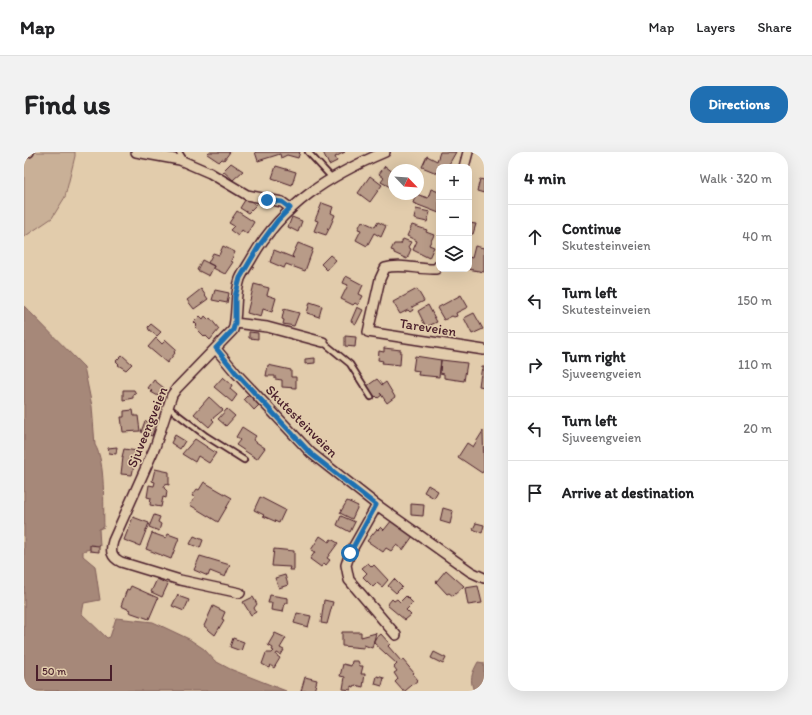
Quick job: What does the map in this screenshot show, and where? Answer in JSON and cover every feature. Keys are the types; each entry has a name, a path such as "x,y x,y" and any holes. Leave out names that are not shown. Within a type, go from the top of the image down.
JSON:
{"street":[{"path":"24,153 29,152"},
{"path":"136,152 185,162 210,173 242,192 282,202 290,208"},
{"path":"323,342 267,327 235,323 235,297 240,278 259,246 278,220 290,208 332,178 356,164 385,152"},
{"path":"465,164 468,152"},
{"name":"Tareveien","path":"436,269 428,270 392,266 385,268 380,279 368,332 484,350"},
{"name":"Sjuveengveien","path":"235,323 233,330 177,388 168,407 155,447 113,540 112,554 114,558 132,566 180,580 240,593"},
{"name":"Skutesteinveien","path":"216,348 241,378 311,454 376,505 471,572 484,578"},
{"path":"376,505 350,553 346,565 349,580 396,635"}],"lane":[{"path":"179,152 185,162"},
{"path":"308,152 332,178"},
{"path":"323,342 350,364 371,397"},
{"path":"168,407 211,439 244,460"}],"shaded area":[{"path":"24,152 75,152 75,156 65,197 52,218 24,237"},
{"path":"24,306 84,367 92,406 95,445 101,462 104,496 104,527 99,529 100,546 83,551 83,556 95,566 100,600 84,603 82,614 107,638 110,637 116,618 153,622 189,639 204,649 215,661 230,669 286,691 24,691"},
{"path":"478,662 484,663 484,691 474,691 471,679"}],"building":[{"path":"209,152 230,152 224,160 222,159 219,162 207,154"},
{"path":"255,152 300,152 298,158 287,155 281,158 280,154 258,161"},
{"path":"323,152 345,152 335,157 337,161 329,165"},
{"path":"440,152 456,152 449,164 436,164 436,173 424,168 423,164 427,156 437,161"},
{"path":"231,163 243,171 233,180 223,171"},
{"path":"276,166 296,172 292,185 272,178"},
{"path":"385,166 388,168 388,186 381,182 384,178 379,174"},
{"path":"370,176 382,185 370,202 358,193"},
{"path":"480,179 484,180 484,193 477,191"},
{"path":"431,189 436,191 436,212 413,203 414,200 424,200 424,197 428,198"},
{"path":"248,199 256,205 248,213 240,208 245,200"},
{"path":"322,203 333,207 331,213 335,215 326,235 314,231 318,221 315,220"},
{"path":"416,209 430,212 427,222 414,219"},
{"path":"237,211 254,222 247,234 242,230 238,236 230,230 234,226 229,223"},
{"path":"292,217 302,221 298,232 288,227"},
{"path":"362,221 375,227 378,222 386,226 381,237 374,233 367,246 356,240 361,230 358,229"},
{"path":"472,223 476,224 472,234"},
{"path":"412,225 427,230 426,232 434,235 429,245 434,247 429,258 413,250 417,241 407,236"},
{"path":"403,239 411,242 408,247 411,249 407,259 391,250 394,244 401,244"},
{"path":"298,243 313,249 305,271 286,264 284,268 270,262 274,250 294,258 292,256"},
{"path":"223,246 235,252 231,261 233,262 225,274 213,268 214,266 208,263 213,253 219,255"},
{"path":"475,246 484,248 484,272 472,270 472,258"},
{"path":"330,255 336,260 327,270 321,264"},
{"path":"202,260 214,266 209,276 197,270"},
{"path":"346,276 363,285 359,294 363,296 358,305 355,303 353,305 341,299 348,285 343,283"},
{"path":"254,284 269,288 267,295 276,298 272,312 263,309 261,317 247,313"},
{"path":"201,289 208,299 194,309 187,300"},
{"path":"417,289 424,301 412,307 413,310 410,312 408,310 400,314 393,302"},
{"path":"215,290 229,293 227,303 212,300"},
{"path":"461,295 468,307 456,313 457,316 452,316 444,320 437,308"},
{"path":"310,302 322,306 319,317 307,313"},
{"path":"428,305 437,322 426,327 418,311"},
{"path":"357,307 363,310 356,324 351,321"},
{"path":"284,309 299,313 294,326 283,324 284,320 282,319"},
{"path":"474,313 483,329 472,334 464,318"},
{"path":"200,316 203,319 205,316 209,320 210,318 219,329 210,340 195,327 197,325 194,322"},
{"path":"151,324 161,332 157,336 149,330 148,327"},
{"path":"249,332 258,333 258,339 249,338"},
{"path":"345,336 356,337 355,347 345,346"},
{"path":"156,338 162,344 166,340 176,349 174,352 175,353 167,363 148,347"},
{"path":"384,348 401,350 400,365 382,363 383,361 378,360 379,351 384,352"},
{"path":"122,355 132,364 126,370 118,365 119,364 116,361"},
{"path":"415,356 441,360 439,377 418,375 419,371 413,370"},
{"path":"315,358 315,363 305,364 305,359"},
{"path":"441,360 467,363 464,381 444,378 444,374 440,373"},
{"path":"268,365 291,370 291,377 296,377 296,388 282,387 282,380 275,379 275,376 266,376"},
{"path":"482,366 484,366 484,387 479,386"},
{"path":"223,377 232,385 230,389 237,395 232,402 214,387"},
{"path":"377,379 382,385 386,382 395,397 387,403 382,395 378,398 376,396 375,397 367,386"},
{"path":"154,380 164,388 158,396 151,392 152,391 148,388"},
{"path":"123,390 134,390 136,394 133,395 133,398 123,400"},
{"path":"250,393 260,404 254,410 244,399"},
{"path":"209,397 223,410 212,419 214,421 209,427 194,414"},
{"path":"227,409 235,416 226,426 218,419"},
{"path":"133,410 134,416 138,416 140,431 123,432 121,417 124,417 124,411"},
{"path":"145,421 156,424 152,436 141,432"},
{"path":"242,427 256,436 253,440 265,448 257,459 236,445 240,440 236,437"},
{"path":"483,431 484,470 482,473 458,457 467,443 473,447"},
{"path":"175,435 185,441 180,449 171,443"},
{"path":"195,439 216,453 209,463 198,456 195,462 182,454"},
{"path":"117,447 116,454 109,453 108,448"},
{"path":"124,449 137,451 132,475 121,474"},
{"path":"155,469 169,472 169,485 165,484 164,488 167,491 166,498 163,497 161,507 150,505 151,498 147,497 149,485 154,486 155,482 152,481"},
{"path":"204,482 232,498 218,522 190,505 195,497 192,496 197,489 199,490"},
{"path":"428,485 438,491 434,498 424,492"},
{"path":"260,497 285,510 279,523 254,510"},
{"path":"347,501 358,506 352,519 340,513"},
{"path":"411,504 424,505 423,516 411,515"},
{"path":"443,508 453,511 450,524 440,521"},
{"path":"154,515 160,517 158,522 161,524 159,531 149,527"},
{"path":"341,516 355,522 350,532 337,525"},
{"path":"133,517 149,523 140,546 124,540"},
{"path":"392,520 413,536 403,550 396,545 391,551 386,548 383,552 367,541 377,529 378,530 381,527 384,530"},
{"path":"476,523 484,525 482,533 473,529"},
{"path":"152,533 166,538 168,534 179,538 171,559 146,549"},
{"path":"194,536 203,540 200,548 190,544"},
{"path":"320,536 329,542 331,539 338,543 327,558 330,560 326,565 324,563 321,567 310,559 315,552 311,550"},
{"path":"90,545 99,546 99,552 90,551"},
{"path":"274,549 294,551 294,570 289,570 290,567 272,566"},
{"path":"200,556 230,565 225,577 210,571 208,576 194,570"},
{"path":"368,563 372,567 374,565 388,580 382,587 377,583 373,587 363,577 367,573 362,568"},
{"path":"446,570 464,586 453,596 449,593 447,594 436,582"},
{"path":"285,575 288,585 279,588 275,578"},
{"path":"157,579 168,584 162,597 151,592"},
{"path":"394,579 402,587 396,593 388,586"},
{"path":"131,586 158,598 149,619 129,612 130,610 121,606 127,589 129,590"},
{"path":"478,586 482,603 468,605 465,588"},
{"path":"178,594 178,596 189,600 184,611 172,606"},
{"path":"270,595 288,598 288,603 285,603 283,612 271,610 272,603 268,603"},
{"path":"406,596 413,603 406,610 411,615 405,620 387,605 392,599 394,601 397,599 400,602"},
{"path":"253,597 257,604 254,608 256,612 251,615 243,602"},
{"path":"324,600 333,602 327,624 321,623"},
{"path":"213,606 225,612 222,619 224,620 215,635 204,626"},
{"path":"297,613 311,616 308,627 294,623"},
{"path":"342,632 361,632 361,637 376,633 372,648 364,645 364,648 342,646"},
{"path":"275,633 286,638 280,648 284,650 281,655 277,653 276,655 280,658 274,668 270,665 269,668 262,664 266,653 272,653 274,651 272,650 273,648 268,645"},
{"path":"381,634 390,644 388,646 401,661 403,660 418,680 405,691 403,691 395,682 398,679 394,673 397,671 394,667 397,664 374,643 374,640"},
{"path":"233,638 244,642 241,651 230,647"},
{"path":"434,652 446,658 443,664 431,658"},
{"path":"352,661 358,661 360,666 363,666 361,674 365,674 363,687 355,685 354,687 351,686 351,690 343,689 345,677 340,676 343,664 351,666"},
{"path":"377,676 384,678 382,686 375,684"},
{"path":"305,677 317,680 314,691 301,691"}],"route":[{"path":"267,200 282,202 290,208 278,220 259,246 240,278 235,297 235,323 233,330 216,348 236,373 311,454 376,505 350,553"}]}
